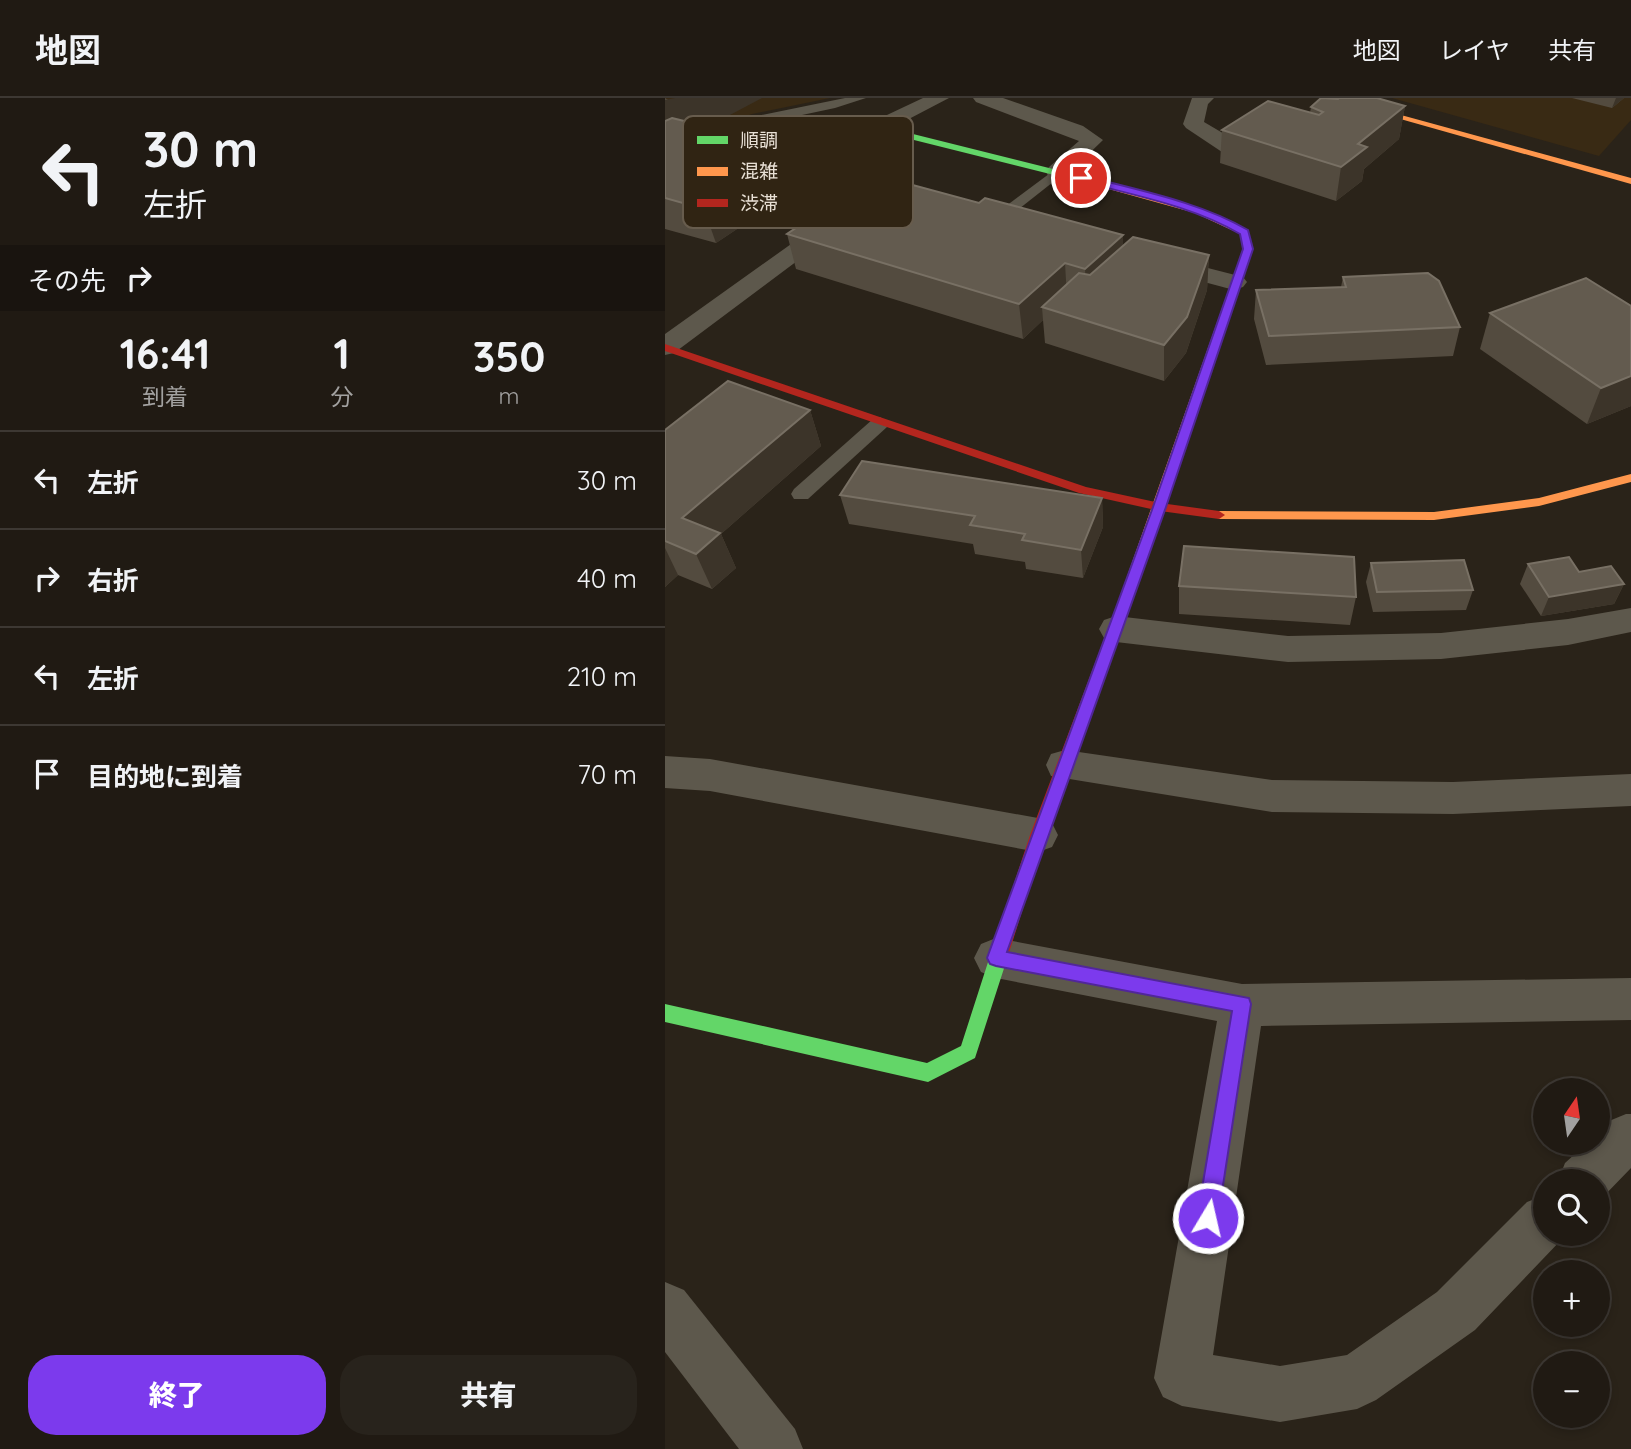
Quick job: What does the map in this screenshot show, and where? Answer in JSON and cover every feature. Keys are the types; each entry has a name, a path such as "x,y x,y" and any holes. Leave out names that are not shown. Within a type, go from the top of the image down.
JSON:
{"street":[{"path":"902,116 939,98"},
{"path":"983,98 1076,130 1092,140 1057,172"},
{"path":"1204,98 1199,102 1193,124 1230,147"},
{"path":"1330,98 1631,181"},
{"path":"665,1013 928,1073 968,1052 996,958 1038,835 1160,507 1234,282 1248,249 1245,232 1198,211 1057,172 913,137"},
{"path":"969,214 1021,228"},
{"path":"665,347 829,228"},
{"path":"1128,255 1234,282"},
{"path":"665,347 880,423 1083,490 1160,507 1231,517 1434,516 1539,502 1631,478"},
{"path":"1116,629 1302,648 1441,646 1568,632 1631,620"},
{"path":"1065,765 1272,796 1453,799 1631,790"},
{"path":"665,772 710,775 1038,835"},
{"path":"996,958 1242,1004 1631,999"},
{"path":"1242,1004 1182,1378 1280,1394 1357,1381 1456,1311 1533,1232"},
{"path":"1595,1169 1626,1138 1631,1139"},
{"path":"665,1309 775,1449"}],"lane":[{"path":"784,116 860,98"},
{"path":"665,149 683,141"},
{"path":"995,221 1057,172"},
{"path":"801,494 880,423"}],"shaded area":[{"path":"665,98 830,98 746,116 683,116 683,139 665,145"},
{"path":"1392,98 1631,98 1631,120 1599,156"}],"building":[{"path":"1321,98 1377,98 1405,106 1358,144 1367,147 1341,167 1222,130 1268,101 1319,115 1323,112 1311,107"},
{"path":"672,118 683,121 683,203 665,198 665,121"},
{"path":"913,185 979,203 985,198 1123,235 1085,269 1065,263 1019,304 787,234 796,228 913,228"},
{"path":"1133,237 1209,255 1187,317 1164,345 1042,307 1079,273 1090,275"},
{"path":"1428,273 1439,281 1460,327 1269,336 1256,290 1346,287 1343,277"},
{"path":"1586,278 1631,306 1631,376 1601,388 1490,313"},
{"path":"728,381 810,410 682,518 720,533 696,554 665,541 665,430"},
{"path":"862,461 1102,498 1081,550 1022,540 1025,534 970,525 975,516 840,495"},
{"path":"1184,546 1354,557 1356,597 1179,586"},
{"path":"1569,557 1579,572 1611,566 1624,584 1549,597 1528,564"},
{"path":"1464,560 1473,590 1377,592 1371,563"}],"traffic: fast":[{"path":"913,137 1090,181"},
{"path":"665,1013 928,1073 968,1052 999,956"}],"traffic: slow":[{"path":"1330,98 1631,181"},
{"path":"1090,181 1198,211 1245,232 1248,249 1125,602"},
{"path":"1219,515 1434,516 1539,502 1631,478"}],"traffic: jam":[{"path":"665,347 1083,490 1160,507 1219,515"},
{"path":"999,956 1038,835 1125,602"}],"route":[{"path":"1081,178 1198,211 1229,223 1245,232 1248,249 1234,282 1160,507 1038,835 996,958 1242,1004 1208,1218"}]}
